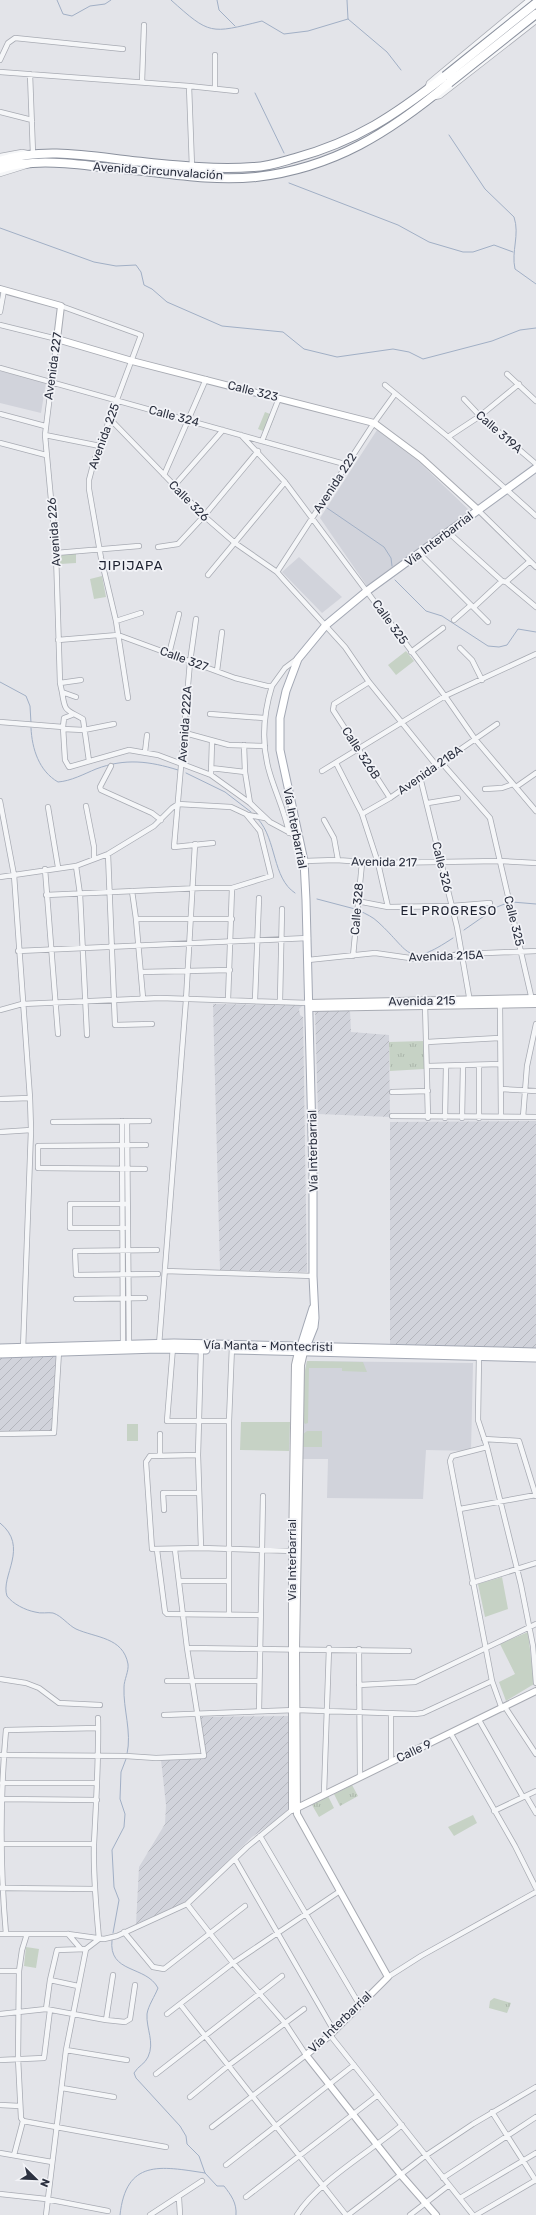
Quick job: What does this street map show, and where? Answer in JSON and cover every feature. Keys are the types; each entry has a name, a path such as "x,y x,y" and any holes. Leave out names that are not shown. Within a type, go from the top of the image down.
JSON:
{"highway":[{"name":"Avenida Circunvalación","path":"0,169 34,163 180,175 255,177 313,165 376,137 394,126 429,94 536,3"},
{"name":"Avenida Circunvalación","path":"0,161 14,156 59,153 192,167 254,168 308,154 370,130 429,94 536,14"},
{"path":"180,166 180,175"}],"main road":[{"name":"Vía Interbarrial","path":"303,1349 314,1327 312,1276 314,1175 308,938 304,861 282,764 279,742 284,698 298,659 326,625 367,591 420,554 536,468"},
{"name":"Vía Interbarrial","path":"303,1349 313,1308"},
{"path":"314,1327 317,1339 322,1346"},
{"name":"Vía Manta - Montecristi","path":"0,1354 23,1350 59,1348 159,1346 479,1354 536,1352"},
{"name":"Vía Manta - Montecristi","path":"303,1349 322,1346 536,1358"},
{"name":"Vía Manta - Montecristi","path":"0,1348 23,1350"}],"street":[{"name":"Avenida Circunvalación","path":"529,0 432,80 429,94 440,96 536,21"},
{"path":"516,11 521,10 527,14 530,20 527,28"},
{"path":"142,82 144,25"},
{"path":"0,60 8,43 15,38 123,49"},
{"path":"215,55 215,88"},
{"path":"0,72 142,82 236,91"},
{"path":"30,74 33,154"},
{"path":"188,86 192,167"},
{"path":"0,112 32,120"},
{"name":"Avenida Circunvalación","path":"0,156 22,152 33,154"},
{"name":"Avenida Circunvalación","path":"0,174 24,168 34,163"},
{"path":"0,312 2,289 61,306"},
{"name":"Avenida 225","path":"61,306 141,335 89,480 99,550 116,621 128,698"},
{"name":"Avenida 227","path":"45,426 61,306"},
{"name":"Calle 323","path":"0,325 374,423 421,458 478,510"},
{"name":"Calle 324","path":"0,368 348,465"},
{"path":"507,374 536,401"},
{"path":"164,475 189,421 206,379"},
{"path":"448,437 480,416 519,384"},
{"path":"385,385 448,437 536,516"},
{"name":"Avenida 222","path":"277,572 374,423 395,394"},
{"path":"262,441 278,398"},
{"name":"Calle 319A","path":"464,399 480,416 536,464"},
{"path":"0,414 45,426"},
{"name":"Calle 326","path":"110,419 204,516 235,543 277,572"},
{"name":"Avenida 226","path":"45,426 46,456 54,513 60,682 64,706 72,715 83,718 84,730"},
{"path":"174,486 223,430"},
{"path":"45,435 100,446"},
{"name":"Calle 325","path":"241,435 258,451 285,482 445,696 475,739 536,811"},
{"path":"0,443 46,456"},
{"path":"158,547 178,544 204,516 258,451"},
{"path":"208,575 285,482"},
{"path":"478,510 536,568"},
{"path":"448,532 504,582 536,606"},
{"path":"56,553 140,546"},
{"path":"420,554 488,622"},
{"path":"454,620 530,561"},
{"path":"277,572 355,659 369,682 436,765"},
{"path":"116,621 141,613"},
{"path":"169,654 179,614"},
{"name":"Avenida 222A","path":"195,844 174,847 190,662 196,619"},
{"path":"411,652 443,628"},
{"path":"217,671 222,632"},
{"name":"Calle 327","path":"58,640 118,635 252,683 272,686"},
{"path":"460,648 472,660 482,680"},
{"path":"322,771 360,750 445,696 536,654"},
{"path":"289,833 283,808 269,772 265,746 264,718 272,686 285,668 298,659"},
{"path":"60,682 81,680"},
{"name":"Calle 326B","path":"369,682 334,704 333,707 390,798"},
{"path":"62,692 76,697"},
{"path":"210,714 264,718"},
{"path":"72,715 64,718 63,728 66,764 73,767 129,750 145,752 182,764 211,776 250,803 265,818 298,837"},
{"path":"0,722 84,730 114,724"},
{"name":"Avenida 218A","path":"362,814 390,798 496,724"},
{"path":"84,730 89,761"},
{"path":"185,733 212,741 265,746"},
{"path":"145,752 147,735"},
{"path":"211,776 212,741"},
{"path":"244,745 245,772 250,803"},
{"name":"Calle 325","path":"441,762 490,818 508,899 534,1001"},
{"path":"336,763 362,814 378,863 388,908"},
{"path":"111,766 100,787 101,790 152,813 161,820"},
{"path":"211,768 245,772"},
{"path":"485,789 502,788 514,785 536,773"},
{"name":"Calle 326","path":"420,777 428,803 440,862 452,906 470,1003"},
{"path":"428,803 458,798"},
{"path":"0,801 14,875 18,951 30,1098 31,1130 23,1350"},
{"path":"0,877 58,867 76,866 108,854 154,826 178,804 230,807 246,814 265,818"},
{"path":"48,806 58,867"},
{"path":"86,806 94,847 94,859"},
{"path":"46,895 194,888 232,888 271,876 260,831 246,814"},
{"path":"324,820 334,838 338,860"},
{"path":"159,1346 192,918 195,844 213,843"},
{"path":"108,854 116,1026 152,1024"},
{"name":"Avenida 217","path":"304,861 338,860 378,863 499,861 536,863"},
{"name":"Calle 328","path":"353,956 356,912 362,863"},
{"path":"76,866 80,894 87,1035"},
{"path":"45,869 58,1034"},
{"path":"228,1000 232,942 232,888"},
{"path":"132,891 139,946 143,998"},
{"path":"255,1000 259,898"},
{"path":"357,902 388,908 452,906 490,902"},
{"path":"280,1001 282,909"},
{"path":"136,919 232,919"},
{"path":"18,951 190,945 308,938"},
{"name":"Avenida 215A","path":"308,960 375,953 417,959 462,954 536,952"},
{"path":"141,972 230,970"},
{"path":"0,1010 22,1004 143,998 280,1001 309,1006"},
{"name":"Avenida 215","path":"309,1006 534,1001"},
{"name":"Avenida 215","path":"470,1003 500,1005 534,1001"},
{"path":"425,1004 428,1066 428,1118"},
{"path":"500,1005 499,1038 501,1117"},
{"path":"523,1117 524,1090 536,1024"},
{"path":"427,1042 499,1038"},
{"path":"428,1066 500,1064"},
{"path":"479,1065 479,1118"},
{"path":"445,1118 446,1066"},
{"path":"462,1066 462,1118"},
{"path":"500,1089 536,1091"},
{"path":"392,1092 428,1091"},
{"path":"0,1099 30,1098"},
{"path":"392,1116 428,1118 536,1117"},
{"path":"125,1121 122,1204 122,1299 126,1347"},
{"path":"53,1122 149,1121"},
{"path":"0,1132 31,1130"},
{"path":"145,1169 38,1168 38,1146 146,1145"},
{"path":"124,1170 128,1204 129,1319 126,1347"},
{"path":"128,1204 70,1204 70,1228 128,1228"},
{"path":"157,1250 75,1251 76,1275 158,1274"},
{"path":"165,1271 312,1276"},
{"path":"76,1299 145,1298"},
{"path":"123,1319 129,1319"},
{"path":"173,1346 167,1421 229,1421"},
{"path":"201,1347 198,1455 201,1548"},
{"path":"0,1434 54,1433 59,1348"},
{"path":"229,1615 229,1421 232,1348"},
{"name":"Vía Interbarrial","path":"303,1349 295,1364 297,1428 294,1603 295,1811 302,1827 388,1977 332,2033 306,2055 401,2175 436,2215"},
{"path":"479,1354 478,1420 487,1447 517,1568 533,1646 536,1683"},
{"path":"160,1434 160,1454"},
{"path":"460,1509 536,1496 519,1441 484,1439"},
{"path":"487,1447 450,1458 472,1583 492,1681 504,1708 536,1754"},
{"path":"198,1455 160,1454 150,1456 146,1462 148,1499 151,1516 151,1547 153,1550 201,1548 295,1551"},
{"path":"164,1510 163,1493 200,1493"},
{"path":"259,1712 260,1551 263,1496"},
{"path":"157,1550 165,1612 170,1615 260,1615"},
{"path":"2,1755 98,1755 156,1758 204,1756 187,1648 175,1550"},
{"path":"472,1583 536,1563"},
{"path":"179,1581 229,1581"},
{"path":"360,1686 415,1682 536,1624"},
{"path":"187,1648 259,1650 329,1648 409,1651"},
{"path":"324,1793 329,1648"},
{"path":"359,1649 361,1712 360,1777"},
{"path":"0,1679 26,1683 39,1688 59,1703 100,1705"},
{"path":"167,1681 259,1680"},
{"path":"164,1715 294,1711 391,1714 423,1713 492,1681"},
{"name":"Calle 9","path":"295,1811 324,1793 451,1734 536,1691"},
{"path":"391,1714 391,1762"},
{"path":"98,1718 97,1800 94,1844 95,1889 99,1939"},
{"path":"479,1720 536,1813"},
{"path":"6,1934 0,1888 0,1844 2,1755 6,1730 98,1728"},
{"path":"451,1734 515,1846 536,1888"},
{"path":"2,1783 97,1783"},
{"path":"494,1811 536,1791"},
{"path":"1,1799 97,1800"},
{"path":"0,1934 68,1934 99,1939 109,1938 124,1932 188,1904 260,1836 295,1811"},
{"path":"260,1836 360,2004"},
{"path":"0,1844 94,1844"},
{"path":"235,1859 332,2033 354,2065 425,2156 475,2215 536,2180 492,2112"},
{"path":"0,1888 95,1889"},
{"path":"168,2014 233,1963 340,1891"},
{"path":"388,1977 421,1956 536,1892"},
{"path":"188,1904 233,1963 285,2023 306,2055 212,2127"},
{"path":"124,1932 153,1967 161,1970 169,1966 245,1906"},
{"path":"14,2155 23,2121 20,2106 18,2058 19,1971 22,1950 27,1934"},
{"path":"68,1934 83,1949"},
{"path":"0,2060 44,2058 50,1980 57,1950 83,1949 99,1939"},
{"path":"46,2215 46,2199 66,2050 74,2014 83,1949"},
{"path":"0,1971 19,1971"},
{"path":"106,2020 114,1975"},
{"path":"156,2074 261,1994 282,1976"},
{"path":"50,1980 78,1986"},
{"path":"0,2014 48,2010 125,2022 130,2019 135,1985"},
{"path":"180,2004 347,2215 425,2156 492,2112 536,2087"},
{"path":"190,2097 229,2065 304,2009"},
{"path":"66,2050 127,2060"},
{"path":"226,2165 354,2065"},
{"path":"62,2088 114,2097"},
{"path":"246,2197 378,2095"},
{"path":"0,2105 20,2106"},
{"path":"443,2178 536,2117"},
{"path":"23,2121 166,2147"},
{"path":"297,2215 302,2206 323,2186 402,2125"},
{"path":"0,2153 52,2162"},
{"path":"460,2198 536,2153"},
{"path":"150,2215 179,2198 202,2181"},
{"path":"410,2215 449,2185"},
{"path":"0,2194 46,2199 108,2211"},
{"path":"179,2198 180,2215"}],"shaded area":[{"path":"0,371 46,382 41,413 0,403"},
{"path":"377,430 418,461 470,511 367,586 320,518"},
{"path":"299,557 342,597 322,613 282,572"},
{"path":"213,1004 303,1005 299,1009 300,1015 303,1017 307,1272 220,1270"},
{"path":"315,1010 350,1010 351,1032 389,1035 390,1117 318,1114"},
{"path":"536,1121 536,1351 390,1346 390,1122"},
{"path":"0,1356 60,1356 55,1434 0,1433"},
{"path":"307,1361 473,1363 471,1451 426,1450 423,1499 327,1498 328,1459 302,1459 304,1376"},
{"path":"288,1716 289,1811 252,1837 186,1902 136,1924 139,1867 165,1824 166,1805 161,1760 206,1758 200,1717"}],"green space":[{"path":"265,412 275,416 268,433 258,429"},
{"path":"76,553 76,563 60,564 60,554"},
{"path":"102,576 106,597 94,599 90,579"},
{"path":"406,651 414,661 396,675 388,665"},
{"path":"424,1041 424,1069 390,1071 389,1042"},
{"path":"307,1361 363,1362 367,1372 342,1371 342,1368 309,1368 308,1423 305,1424 303,1421 304,1376"},
{"path":"241,1422 290,1422 289,1451 240,1450"},
{"path":"127,1424 138,1424 138,1441 127,1441"},
{"path":"307,1431 322,1431 322,1447 302,1447 302,1435"},
{"path":"502,1577 508,1609 485,1617 478,1584"},
{"path":"528,1632 534,1684 506,1701 499,1682 515,1674 500,1644"},
{"path":"352,1785 358,1796 340,1806 334,1794"},
{"path":"328,1796 334,1808 319,1817 312,1805"},
{"path":"473,1815 477,1823 454,1836 448,1827"},
{"path":"26,1947 39,1949 36,1968 24,1966"},
{"path":"494,1998 511,2003 507,2013 489,2008 490,2001"}],"waterway":[{"path":"57,0 63,14 72,16 90,6 105,4 111,0"},
{"path":"171,0 194,20 203,25 221,29 262,21 284,34 308,31 348,19"},
{"path":"217,0 219,10 235,26"},
{"path":"347,0 348,19 387,52 401,70"},
{"path":"255,93 284,153"},
{"path":"449,135 485,189 514,217 516,224 514,256 515,269 536,284"},
{"path":"289,183 398,225 429,242 463,252 473,252 494,245 513,252"},
{"path":"0,228 94,262 116,266 136,265 141,272 144,285 152,289 167,302 222,326 283,332 304,349 337,357 393,349 409,352 423,359 492,341 520,330 536,328"},
{"path":"327,508 384,547 391,558 392,566"},
{"path":"395,580 426,611 442,616 488,646 499,647 507,645 518,629 536,632"},
{"path":"0,682 26,696 30,706 31,723"},
{"path":"31,728 33,744 41,766 58,782 73,779 96,769 117,763 137,762 157,764 178,770"},
{"path":"186,773 225,792 251,812"},
{"path":"258,819 269,837 282,878 295,893"},
{"path":"317,899 355,909"},
{"path":"512,902 536,904"},
{"path":"464,930 497,907 507,903"},
{"path":"360,911 376,920 404,949 411,953 418,955 426,953 453,938"},
{"path":"0,1523 9,1532 13,1542 14,1551 7,1580 7,1596 16,1604 27,1610 37,1613 56,1614 76,1629 115,1643 121,1648 125,1655 128,1664 124,1687 128,1729 127,1754"},
{"path":"113,1933 119,1900 114,1887 112,1850 124,1827 125,1814 120,1799 121,1772 126,1759"},
{"path":"112,1940 112,1951 116,1959 122,1964 145,1976 158,1988 147,2014 151,2046 150,2051 147,2059 134,2073 136,2078 180,2126 186,2136 187,2144 199,2156 205,2173 217,2186 224,2186 227,2189 234,2203 236,2215"},
{"path":"120,2215 129,2184 138,2175 148,2170 160,2168 205,2173"}],"district":[{"name":"JIPIJAPA","path":"131,565"},
{"name":"EL PROGRESO","path":"449,910"}]}
